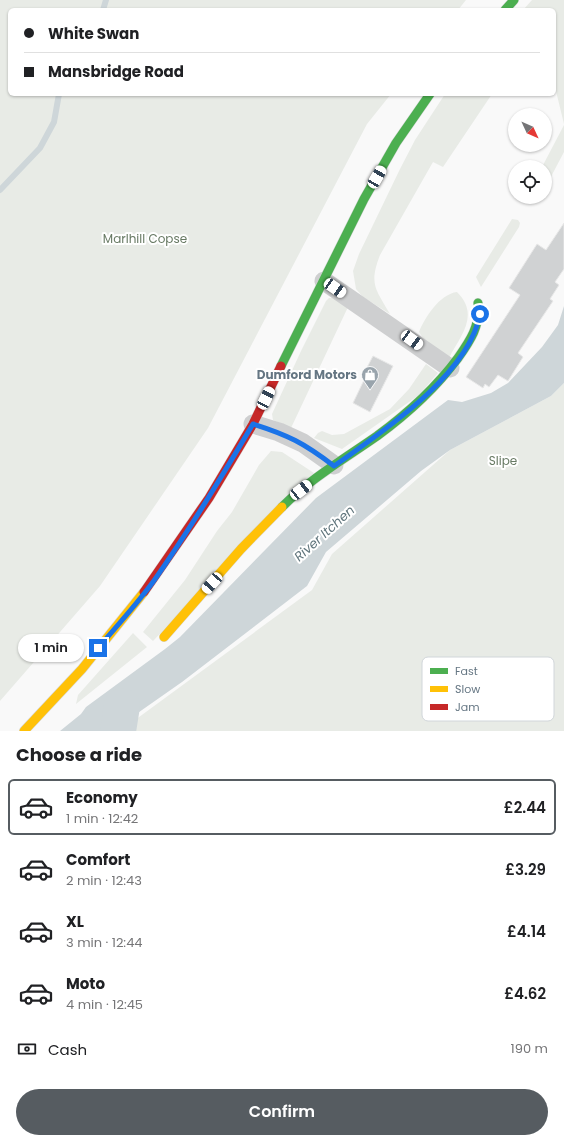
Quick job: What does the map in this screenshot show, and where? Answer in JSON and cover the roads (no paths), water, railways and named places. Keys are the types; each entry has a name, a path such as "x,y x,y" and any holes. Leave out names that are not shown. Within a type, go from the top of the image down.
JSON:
{"main road":[{"path":"507,8 514,0"},
{"path":"24,731 82,668 151,583 209,498 253,424 364,199 396,143 429,96"},
{"path":"164,637 260,529 292,498 390,426 422,399 450,368 470,342 478,325 480,314 478,303"}],"street":[{"path":"324,281 450,368"},
{"path":"253,424 280,432 303,443 334,466"}],"water":[{"name":"River Itchen","path":"564,306 564,383 551,396 450,450 421,471 326,552 307,586 182,682 112,731 60,731 81,714 86,707 180,637 316,498 448,400 462,402 491,393 508,383 542,347 558,325"}],"waterway":[{"path":"104,8 106,0"},
{"path":"0,190 40,148 54,122 59,96"},
{"path":"118,731 122,706"}],"place":[{"name":"Dumford Motors","path":"370,390"}],"park label":[{"name":"Marlhill Copse","path":"145,239"},
{"name":"Slipe","path":"503,461"}]}
